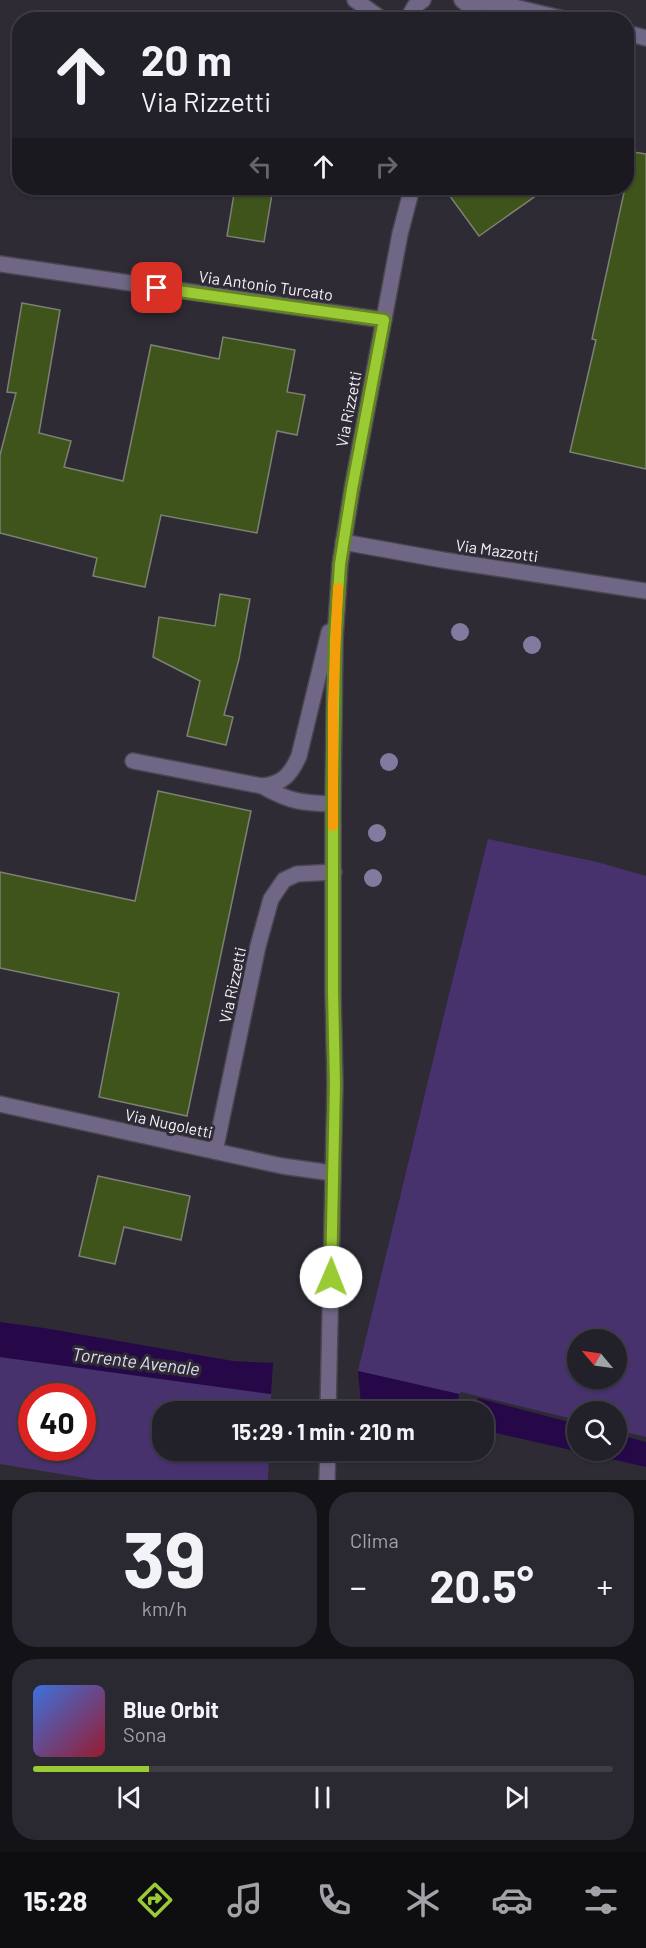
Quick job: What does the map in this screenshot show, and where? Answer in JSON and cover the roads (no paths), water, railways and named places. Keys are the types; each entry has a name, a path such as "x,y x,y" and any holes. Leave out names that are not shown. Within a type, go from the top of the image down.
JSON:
{"street":[{"path":"355,0 372,12"},
{"path":"412,12 423,0"},
{"path":"462,0 473,12"},
{"path":"462,0 510,6 535,12"},
{"name":"Via Rizzetti","path":"400,234 404,195"},
{"name":"Via Rizzetti","path":"328,1401 335,1084 333,704 338,591 362,430 400,234 410,195"},
{"name":"Via Antonio Turcato","path":"0,264 384,320"},
{"name":"Via Mazzotti","path":"344,542 443,560 646,591"},
{"name":"Via Rizzetti","path":"262,786 279,783 286,778 299,756 338,591"},
{"path":"133,761 262,786 294,801 333,804"},
{"name":"Via Rizzetti","path":"215,1151 258,946 271,899 284,880 297,874 333,872"},
{"name":"Via Nugoletti","path":"0,1104 282,1166 332,1173"},
{"path":"327,1480 328,1461"}],"water":[{"name":"Torrente Avenale","path":"0,1322 233,1361 273,1363 271,1394 0,1357"},
{"path":"358,1371 459,1394 458,1401 361,1401"},
{"path":"494,1402 567,1421 567,1449 494,1432"},
{"path":"627,1437 646,1442 646,1467 620,1461 627,1461"}]}
